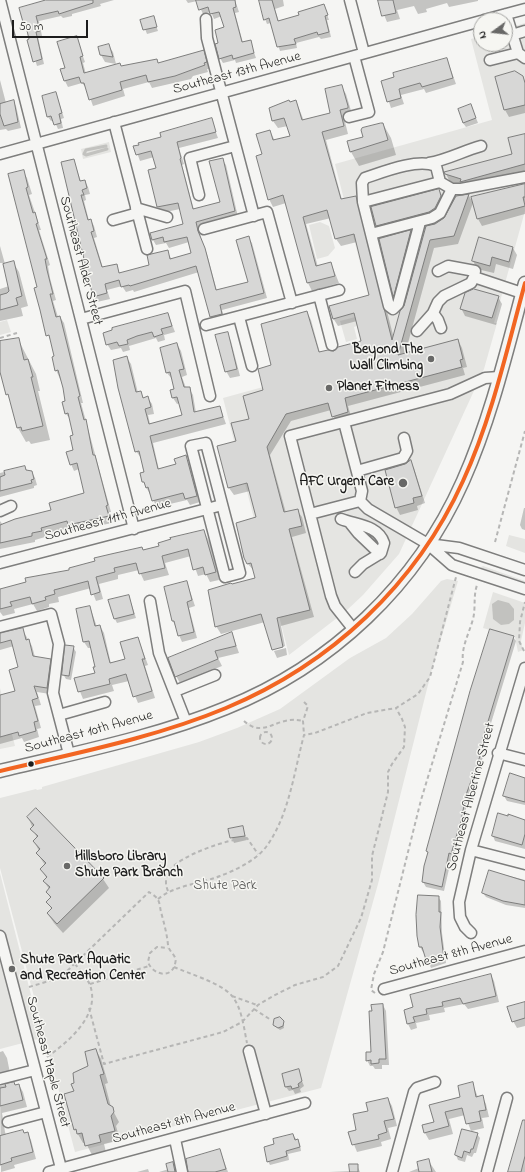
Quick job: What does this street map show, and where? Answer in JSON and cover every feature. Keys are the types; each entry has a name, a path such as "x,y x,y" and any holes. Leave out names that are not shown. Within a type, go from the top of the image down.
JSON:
{"main road":[{"name":"Southeast 10th Avenue","path":"0,771 186,722 225,709 291,676 322,656 354,630 410,570 428,544 448,510 471,462 485,425 524,288"}],"street":[{"name":"Southeast Alder Street","path":"0,0 35,144 81,318 134,529"},
{"path":"349,117 369,112 350,0"},
{"name":"Southeast 13th Avenue","path":"512,12 525,8"},
{"path":"206,19 207,38 254,216"},
{"name":"Southeast 13th Avenue","path":"0,154 473,22"},
{"path":"513,35 525,31"},
{"path":"490,60 521,56 513,37"},
{"path":"114,122 147,249"},
{"path":"199,194 190,158 235,146"},
{"path":"420,222 398,304 393,310 389,306 363,202 362,183 365,178 404,166 445,160 455,154 481,146"},
{"path":"429,163 436,166 440,182"},
{"path":"363,202 440,182 452,189 461,189 525,177"},
{"path":"371,234 432,218 440,213 452,189"},
{"path":"113,220 137,211 167,217"},
{"path":"204,229 268,212 292,303"},
{"path":"417,331 433,313 438,302 444,296 455,289 472,283 475,271 448,266 438,271"},
{"path":"474,277 524,288"},
{"path":"206,325 339,290"},
{"path":"81,318 185,291 210,396"},
{"path":"319,295 332,345"},
{"path":"433,313 441,328"},
{"path":"238,317 252,366"},
{"path":"354,630 336,606 331,596 290,436 450,394 478,380 499,377"},
{"path":"344,422 362,491 360,501"},
{"path":"357,471 403,458 407,451 404,438"},
{"path":"206,443 222,505 240,573 225,577 191,446 206,443"},
{"path":"360,501 368,509 428,544 452,565 525,589"},
{"path":"310,514 360,501"},
{"name":"Southeast 11th Avenue","path":"0,563 222,505"},
{"path":"0,511 11,506"},
{"path":"346,521 366,525 381,537 384,547 380,554 363,564 356,572"},
{"path":"428,544 459,548 525,570"},
{"path":"150,601 159,653 186,722"},
{"path":"0,626 51,614 59,644 53,693 69,754"},
{"name":"Southeast Albertine Street","path":"471,933 460,917 459,902 471,850 498,753 525,668"},
{"path":"175,691 215,675"},
{"path":"59,715 105,702"},
{"path":"498,753 525,760"},
{"path":"471,850 525,864"},
{"name":"Southeast Maple Street","path":"0,936 4,972 35,1070 62,1170"},
{"name":"Southeast 8th Avenue","path":"384,989 525,951"},
{"path":"249,1051 266,1114"},
{"path":"0,1079 35,1070"},
{"path":"392,1172 414,1092 418,1088 435,1082"},
{"path":"486,1172 508,1098"},
{"name":"Southeast 8th Avenue","path":"49,1172 62,1170 305,1104"},
{"path":"8,1122 46,1112"},
{"path":"174,1139 182,1172"}],"path":[{"path":"0,338 17,333"},
{"path":"495,542 525,431"},
{"path":"304,735 368,713 396,708 418,694 430,677 456,577"},
{"path":"384,989 377,994 373,992 371,986 399,893 421,800 462,662 461,652 474,618 476,605 473,596 476,585"},
{"path":"524,651 519,641 520,622 525,602"},
{"path":"158,899 168,891 203,882 233,871 265,848 275,833 284,811 304,735 303,721 308,710 308,706 304,702"},
{"path":"89,1008 104,1064 223,1032 242,1022 258,1005 284,989 323,977 338,966 357,927 372,880 372,856 388,792 388,772 404,747 404,727 402,719 396,708"},
{"path":"244,721 257,729 264,730 269,732 272,737 269,744 264,744 260,739 261,735 264,730 272,724 285,720 303,721"},
{"path":"168,891 166,885 169,870 176,864 192,855 218,845 247,838 258,854"},
{"path":"29,987 49,981 65,973 149,892 158,899 167,932 168,948"},
{"path":"161,946 168,948 175,954 174,967 170,971 161,974 155,972 149,966 149,956 152,950 161,946"},
{"path":"47,1057 72,1038 83,1023 89,1008 91,999 90,984 75,964"},
{"path":"90,984 149,966"},
{"path":"174,967 217,986 232,996 258,1005"},
{"path":"232,996 242,1022 249,1051"},
{"path":"254,1009 271,1020"}],"shaded area":[{"path":"525,23 525,211 494,323 497,323 484,369 399,554 363,595 346,611 289,655 223,398 383,354 335,164 492,120 474,52 513,52 513,27"},
{"path":"498,600 509,603 514,609 514,620 509,624 501,625 493,619 492,604"},
{"path":"0,688 15,746 0,749"}],"green space":[{"path":"109,142 111,152 83,159 81,149"},
{"path":"320,222 329,226 335,248 328,256 317,259 309,225"},
{"path":"359,316 362,324 354,327 357,339 346,342 340,321"},
{"path":"7,320 11,332 0,335 0,322"},
{"path":"509,535 525,539 525,553 506,546"},
{"path":"483,566 525,581 525,586 481,570 481,567"},
{"name":"Shute Park","path":"447,579 458,581 432,669 378,884 321,1088 75,1152 0,868 0,798 36,789 42,789 42,787 199,742 237,728 280,709 350,658 386,638 412,614 441,581"},
{"path":"493,592 525,603 525,623 521,641 523,650 518,652 515,637 483,628"},
{"name":"Shute Park Aquatic and Recreation Center","path":"0,873 42,1038 0,1049"}],"building":[{"path":"46,0 93,0 93,3 59,14 58,11 36,16 40,31 36,32 42,59 33,62 27,40 29,39 25,22 23,22 19,8"},
{"path":"196,0 235,0 236,7 233,8 242,42 251,40 254,53 233,59 232,55 219,59 215,44 218,43 215,30 224,27 219,12 210,14 208,7 199,10"},
{"path":"259,0 272,0 278,21 299,15 298,12 324,4 328,15 325,16 329,32 318,35 317,32 294,39 296,44 277,47 269,18 264,20"},
{"path":"378,0 393,0 396,13 382,16"},
{"path":"154,16 157,27 143,30 140,20"},
{"path":"77,36 83,56 80,57 84,73 120,63 121,66 157,59 158,63 204,50 207,62 204,63 205,65 175,76 148,82 146,75 120,82 122,90 89,100 84,83 81,83 79,77 64,81 60,69 65,68 57,42"},
{"path":"109,44 113,57 100,55 98,47"},
{"path":"447,58 453,78 422,87 420,83 399,89 401,98 387,102 381,81 394,77 393,73"},
{"path":"515,71 523,76 525,83 525,105 504,110 495,77"},
{"path":"342,85 348,106 348,108 340,110 344,126 322,132 341,199 356,196 392,340 400,311 404,306 426,226 435,224 444,218 456,196 469,194 454,236 430,240 398,355 458,339 463,359 460,360 462,367 345,398 348,412 332,417 328,403 286,414 267,447 284,512 298,509 302,526 289,529 310,610 277,618 283,647 272,650 261,614 215,627 208,590 255,578 251,563 247,564 244,558 236,523 256,517 247,483 228,488 217,446 236,441 231,423 249,419 243,396 263,390 258,369 271,365 261,324 307,311 319,352 328,350 334,351 338,347 361,341 354,313 333,319 329,306 369,295 354,234 335,239 327,210 303,217 316,266 331,262 335,276 307,283 283,195 268,200 256,156 262,154 256,134 270,130 273,140 290,136 284,118 272,121 269,108 289,100 290,102 296,100 302,120 330,113 325,89"},
{"path":"56,92 62,113 59,114 61,123 54,125 51,116 47,117 42,96"},
{"path":"14,100 18,122 4,126 0,114 0,104"},
{"path":"471,104 476,118 463,123 458,109"},
{"path":"212,118 216,132 177,142 180,159 193,209 220,202 209,161 223,158 235,211 196,222 198,231 205,248 216,290 248,282 236,240 249,236 264,293 220,305 222,314 210,317 196,266 130,286 121,287 119,280 105,284 107,293 93,297 61,162 74,159 80,181 85,180 87,188 82,190 84,195 81,195 88,220 91,219 94,231 91,232 102,267 117,264 119,273 149,265 147,255 168,250 170,259 191,253 187,237 164,242 163,237 152,240 150,233 183,224 178,203 157,207 148,170 156,168 151,151 136,155 133,146 139,145 138,143 161,137 160,133"},
{"path":"383,123 388,140 350,152 347,141 363,137 361,130 362,128"},
{"path":"525,134 525,164 460,182 461,179 445,174 444,172 512,154 508,138"},
{"path":"24,170 28,187 26,188 33,213 35,212 38,223 36,224 47,259 45,259 53,294 50,294 56,317 60,316 80,396 78,397 84,420 86,419 93,455 95,455 108,505 106,506 109,516 68,525 67,521 41,528 42,531 32,533 32,536 0,543 0,525 15,519 51,510 49,503 84,493 77,463 70,465 66,452 73,450 70,436 73,435 68,413 65,414 62,402 65,401 63,388 58,370 55,371 52,357 54,356 49,335 46,336 34,288 37,287 8,174"},
{"path":"525,184 525,197 523,197 525,206 477,219 471,197"},
{"path":"439,189 441,196 435,208 429,212 376,226 371,207"},
{"path":"411,230 394,295 393,296 379,239"},
{"path":"479,237 513,247 509,262 492,257 490,266 472,261"},
{"path":"14,261 22,296 16,298 18,305 0,310 0,295 9,291 3,264"},
{"path":"474,289 499,296 492,318 460,309 465,293"},
{"path":"168,313 172,326 161,329 163,334 154,337 152,332 127,340 128,344 119,346 117,342 106,345 103,333 112,330 112,328"},
{"path":"228,332 237,369 225,372 215,335"},
{"path":"19,338 24,360 28,359 33,377 31,377 43,426 22,431 21,427 17,428 8,394 6,395 0,372 0,341"},
{"path":"177,343 184,369 179,370 184,387 190,387 194,412 220,406 223,417 150,436 158,469 176,464 174,459 186,455 197,496 185,499 183,493 152,501 148,487 146,488 144,482 142,482 140,473 144,472 139,451 135,452 118,388 113,360 127,356 136,392 141,391 143,398 148,396 151,407 145,409 149,424 182,415 177,397 172,398 170,390 174,389 170,372 166,373 160,348"},
{"name":"AFC Urgent Care","path":"411,460 422,496 413,498 414,503 395,508 385,470 405,464"},
{"path":"25,466 26,470 32,471 34,479 31,480 32,483 0,491 0,477 5,475 4,471"},
{"path":"204,530 216,572 205,575 203,567 193,570 188,549 162,556 165,568 139,574 136,563 114,568 115,572 96,577 100,592 91,595 88,581 54,590 55,594 45,597 46,600 32,604 30,597 10,602 12,606 0,609 0,589 26,582 25,578 69,570 69,568 95,561 94,558 142,547 143,550 159,546 158,543 171,539 170,538"},
{"path":"187,581 192,600 187,602 194,632 178,636 174,621 172,621 164,587"},
{"path":"129,595 134,614 114,619 108,600"},
{"path":"90,606 95,626 100,625 110,663 125,659 120,642 138,637 145,659 142,659 152,691 133,697 126,674 109,679 110,684 78,692 74,678 95,673 89,641 83,642 76,609"},
{"path":"23,628 26,640 29,639 33,656 51,659 47,688 34,686 38,698 32,700 38,721 34,722 36,731 19,736 18,732 0,737 0,695 15,691 9,670 18,667 11,640 0,643 0,633"},
{"path":"490,629 514,636 483,738 480,756 466,795 461,821 451,854 449,853 442,887 422,882 428,852 426,851 470,691"},
{"path":"232,632 236,646 215,651 218,659 175,677 168,658"},
{"path":"65,645 74,646 69,676 62,675"},
{"path":"510,773 525,778 525,802 503,796"},
{"name":"Hillsboro Library Shute Park Branch","path":"36,808 104,878 57,924 47,913 52,908 46,902 51,897 46,892 50,887 43,881 47,877 40,869 46,863 36,853 40,849 33,841 38,836 30,829 34,825 27,817"},
{"path":"498,813 508,816 508,814 525,820 525,834 522,845 492,836"},
{"path":"243,826 245,836 230,838 228,829"},
{"path":"489,870 525,881 525,905 503,901 482,893"},
{"path":"418,895 439,896 439,912 441,912 440,927 444,959 427,963 422,947 419,947 416,915"},
{"path":"491,974 496,996 463,1004 460,998 442,1002 443,1006 426,1009 427,1014 413,1017 415,1022 407,1024 404,1010 413,1007 410,995"},
{"path":"525,1002 525,1018 512,1022 507,1007"},
{"path":"383,1004 386,1059 379,1059 379,1063 371,1064 371,1060 366,1061 366,1052 371,1052 369,1011 372,1011 371,1005"},
{"path":"280,1017 284,1021 283,1026 278,1028 273,1025 274,1019"},
{"path":"96,1049 104,1074 100,1075 108,1104 113,1107 114,1112 111,1116 115,1131 99,1135 101,1142 85,1146 82,1133 77,1134 76,1129 74,1130 64,1094 74,1091 71,1084 74,1083 73,1073 88,1066 85,1052"},
{"path":"299,1069 302,1081 298,1084 299,1087 292,1089 291,1086 285,1087 282,1074"},
{"path":"14,1082 15,1085 19,1084 23,1100 0,1106 0,1088 6,1087 5,1084"},
{"path":"473,1082 476,1097 483,1095 486,1110 479,1111 481,1121 466,1124 462,1108 445,1112 449,1126 424,1133 422,1125 434,1122 429,1105 460,1097 458,1086"},
{"path":"388,1098 394,1119 384,1121 387,1132 378,1135 379,1139 352,1145 348,1132 356,1130 353,1114 368,1111 366,1103"},
{"path":"523,1120 525,1120 525,1156 521,1172 508,1172"},
{"path":"462,1129 478,1133 473,1149 471,1149 470,1153 464,1151 462,1158 455,1155"},
{"path":"23,1130 24,1133 28,1132 33,1152 11,1158 12,1161 0,1165 0,1136"},
{"path":"293,1134 295,1140 298,1139 300,1147 286,1151 287,1156 267,1162 264,1147 274,1144 273,1139"},
{"path":"220,1149 226,1169 215,1172 188,1172 186,1159"},
{"path":"429,1159 432,1172 419,1172 417,1162"},
{"path":"173,1162 175,1172 168,1172 166,1164"},
{"path":"349,1164 358,1164 358,1172 350,1172"}],"waterway":[{"path":"106,146 86,150 84,154 86,155 107,149"}],"transit line":[{"path":"0,771 143,736 199,719 226,708 264,690 301,669 335,644 366,617 395,587 421,554 444,519 463,481 491,408 525,283"}],"place":[{"name":"Beyond The Wall Climbing","path":"431,359"},
{"name":"Planet Fitness","path":"329,388"},
{"name":"AFC Urgent Care","path":"403,483"},
{"name":"Hillsboro Library Shute Park Branch","path":"67,866"},
{"name":"Shute Park Aquatic and Recreation Center","path":"12,969"}]}
